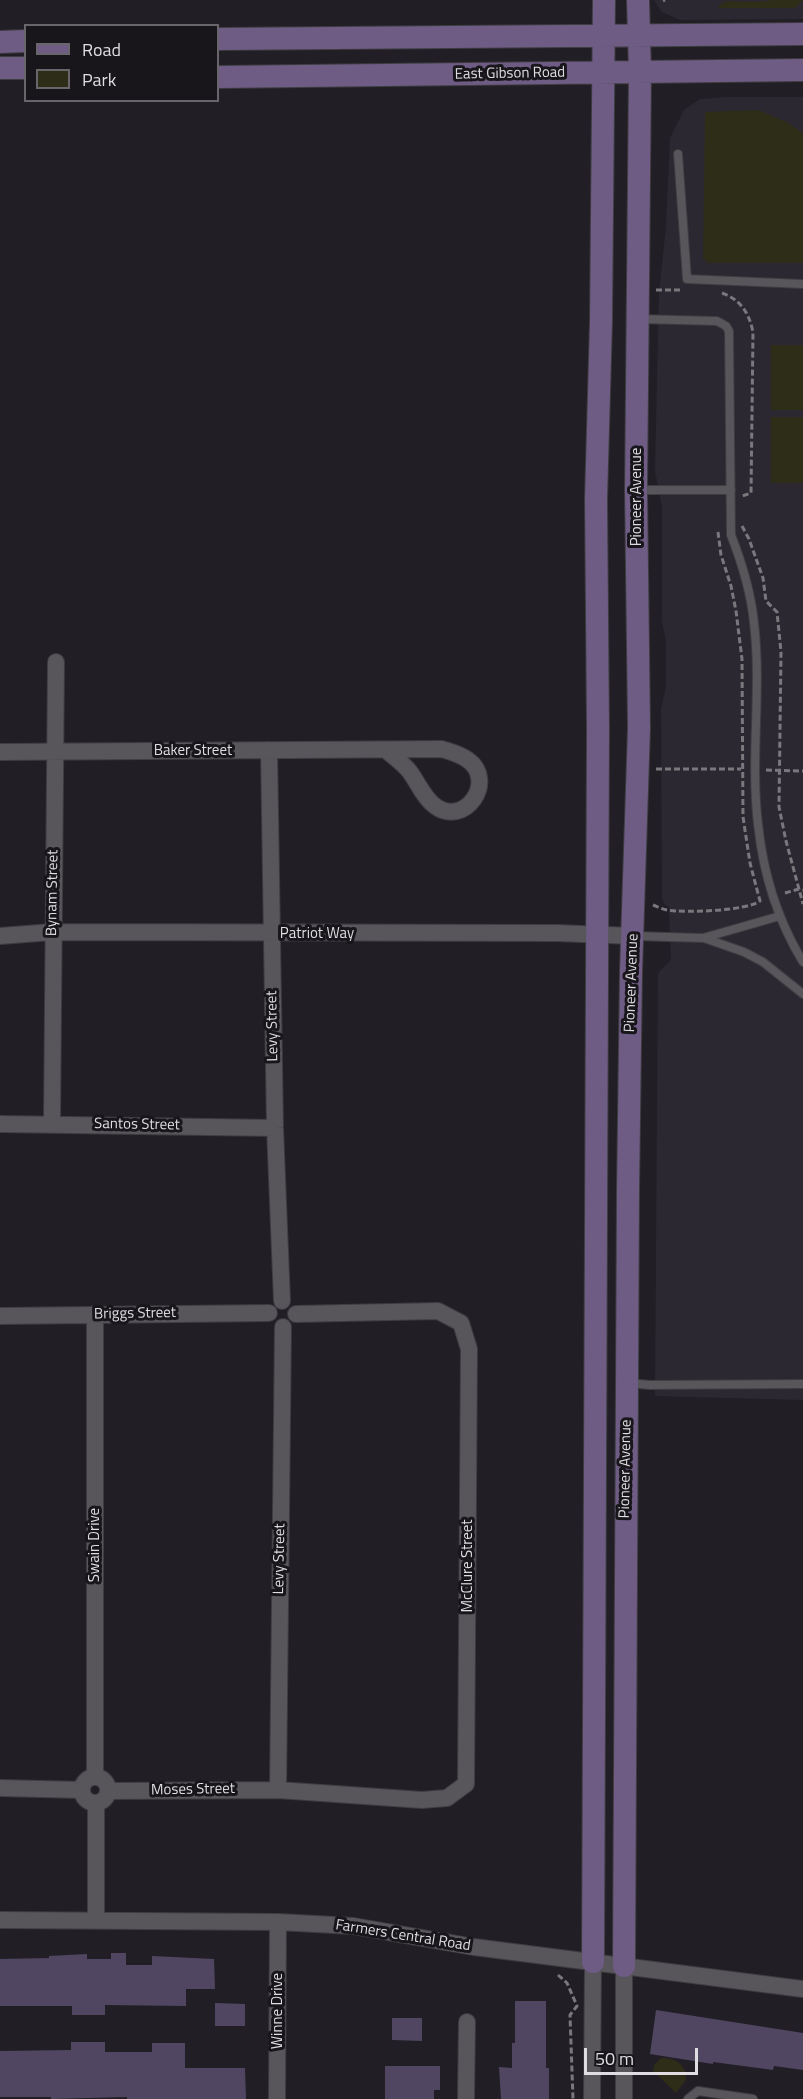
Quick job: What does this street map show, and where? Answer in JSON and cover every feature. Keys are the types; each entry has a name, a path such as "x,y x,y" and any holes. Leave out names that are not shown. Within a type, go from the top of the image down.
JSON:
{"street":[{"name":"Pioneer Avenue","path":"593,1962 597,934 596,499 601,322 604,0"},
{"name":"Pioneer Avenue","path":"624,1966 627,1191 639,728 636,490 640,73 638,0"},
{"path":"219,39 803,34"},
{"path":"0,42 24,41"},
{"path":"0,68 24,68"},
{"name":"East Gibson Road","path":"219,77 803,70"},
{"name":"Bynam Street","path":"52,1124 56,662"},
{"name":"Baker Street","path":"0,752 269,750 386,750 442,750 458,754 470,761 479,775 479,789 474,801 462,810 448,812 435,806 421,790 409,770 386,750"},
{"name":"Levy Street","path":"269,750 275,1128 282,1301"},
{"name":"Patriot Way","path":"0,936 52,932 633,936"},
{"name":"Santos Street","path":"0,1124 275,1128"},
{"path":"596,1274 607,1288 607,1375 627,1383"},
{"path":"282,1301 293,1306 296,1314 294,1322 283,1327 275,1324 269,1313 274,1305 282,1301"},
{"name":"McClure Street","path":"278,1790 422,1800 447,1798 466,1784 469,1349 461,1323 438,1311 296,1314"},
{"name":"Briggs Street","path":"0,1316 269,1313"},
{"name":"Swain Drive","path":"95,1314 95,1776"},
{"name":"Levy Street","path":"278,1790 283,1327"},
{"path":"82,1790 87,1779 95,1776 103,1779 96,1920"},
{"path":"0,1788 82,1790"},
{"path":"82,1790 88,1801 102,1797"},
{"name":"Moses Street","path":"102,1797 278,1790"},
{"name":"Farmers Central Road","path":"0,1920 278,1922 353,1926 474,1947 803,1989"},
{"name":"Winne Drive","path":"277,2099 278,1922"},
{"path":"592,2099 593,1962"},
{"path":"624,1966 624,2099"},
{"path":"466,2099 467,2022"}],"lane":[{"path":"678,154 687,279 803,284"},
{"path":"638,319 717,321 723,323 728,329 731,535 739,557 754,621 757,658 758,823 762,849 780,916 803,962"},
{"path":"636,490 731,490"},
{"path":"703,938 780,916"},
{"path":"633,936 703,938 744,952 763,962 803,994"},
{"path":"627,1383 650,1385 803,1384"},
{"path":"688,2099 698,2091 753,2099"}],"path":[{"path":"752,493 742,495 742,525 763,578 766,602 777,612 781,652 779,807 803,904"},
{"path":"731,513 742,513"},
{"path":"653,905 666,910 735,909 760,901 750,862 743,817 741,653 736,611 721,555 718,531"},
{"path":"656,770 803,771"},
{"path":"558,1975 567,1983 578,2006 570,2015 573,2099"}],"shaded area":[{"path":"654,0 803,0 803,19 680,20 662,12"},
{"path":"803,97 803,1400 655,1396 658,973 671,960 669,907 664,904 662,898 661,709 666,687 666,641 662,621 662,507 655,471 659,293 666,227 670,138 684,110 700,99"}],"green space":[{"path":"803,0 795,8 718,8 727,1"},
{"path":"758,110 787,122 803,133 803,263 709,263 703,258 705,112"},
{"path":"771,345 803,345 803,410 771,410"},
{"path":"771,417 803,417 803,483 771,483"},
{"path":"661,2058 680,2063 685,2070 686,2080 676,2093 653,2071 654,2065"}],"building":[{"path":"111,1953 126,1953 126,1965 152,1965 152,1956 214,1959 215,1989 186,1989 186,2006 105,2005 105,2015 72,2015 72,2006 0,2006 0,1959 49,1958 49,1956 87,1954 87,1959 111,1959"},
{"path":"515,2001 546,2001 546,2068 549,2068 549,2099 501,2099 499,2067 512,2068 512,2043 515,2043"},
{"path":"215,2003 245,2004 245,2026 215,2026"},
{"path":"656,2010 803,2033 803,2070 774,2066 773,2070 713,2062 713,2064 650,2054"},
{"path":"392,2018 422,2018 422,2041 392,2040"},
{"path":"71,2042 105,2042 105,2052 152,2052 152,2043 185,2043 185,2068 245,2068 246,2099 0,2097 0,2051 71,2050"},
{"path":"385,2066 440,2066 440,2090 434,2090 434,2099 385,2099"}]}
